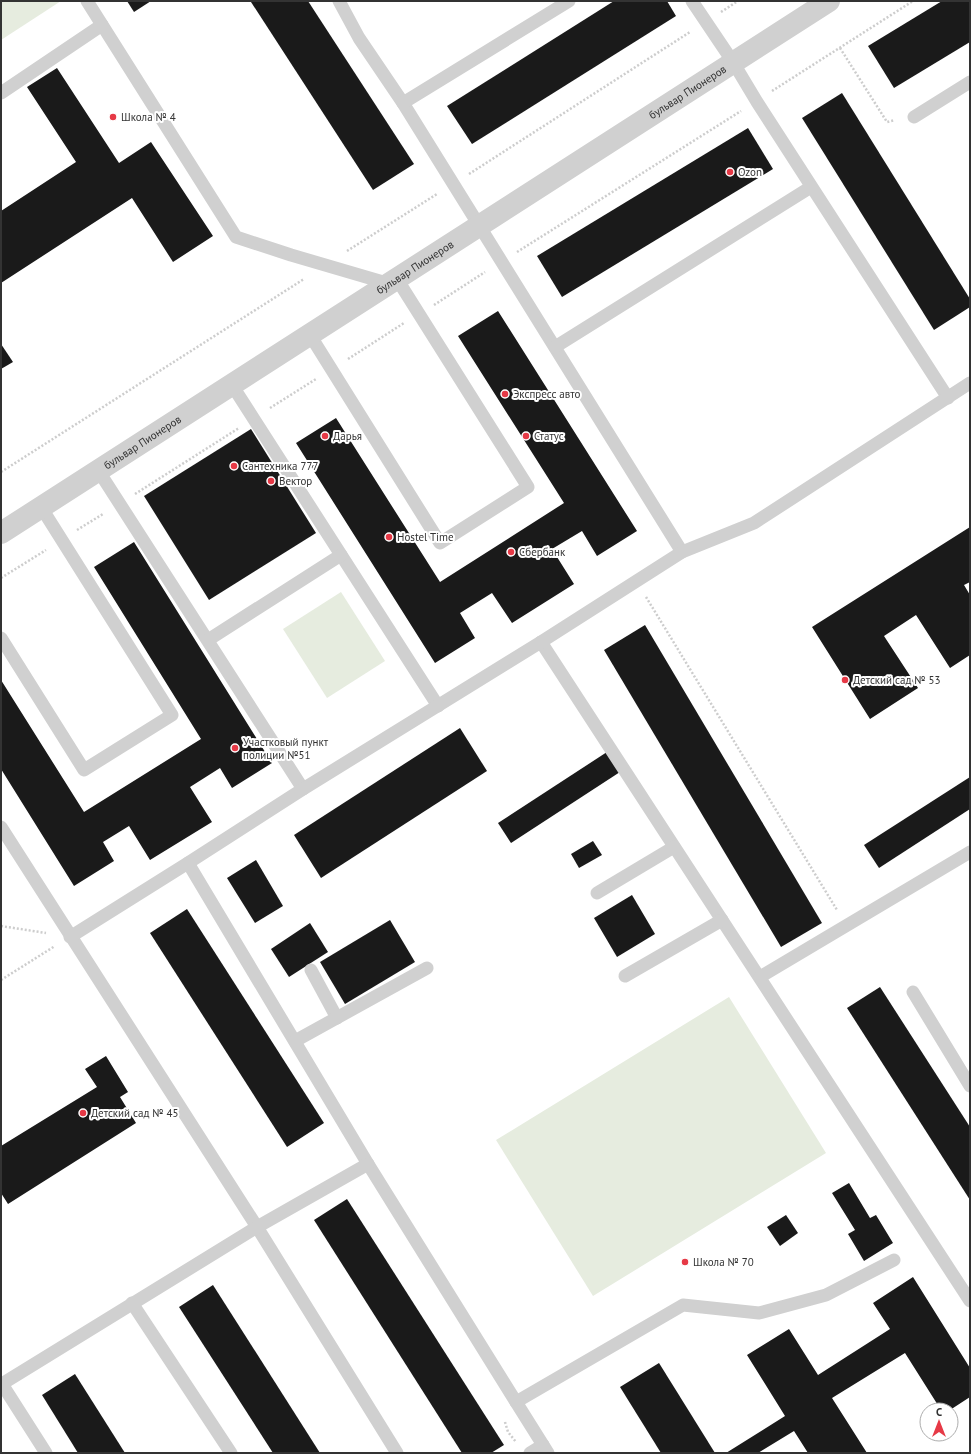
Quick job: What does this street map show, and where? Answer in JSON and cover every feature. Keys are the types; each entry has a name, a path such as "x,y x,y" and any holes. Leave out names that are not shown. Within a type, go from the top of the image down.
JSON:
{"street":[{"name":"бульвар Пионеров","path":"1,533 829,1"}],"lane":[{"path":"87,1 236,237 326,265 394,281 419,314 528,488 440,543 310,335"},
{"path":"340,1 359,38 403,103 682,552"},
{"path":"403,103 569,1"},
{"path":"692,1 733,62 811,187 948,398"},
{"path":"1,93 102,25"},
{"path":"914,117 970,82"},
{"path":"555,347 811,187"},
{"path":"70,937 303,789 541,642 682,552 754,524 970,383"},
{"path":"232,385 438,706"},
{"path":"98,470 303,789"},
{"path":"1,638 84,770 172,715 41,507"},
{"path":"208,640 341,556"},
{"path":"541,642 970,1301"},
{"path":"1,827 257,1227 397,1453"},
{"path":"597,893 674,847"},
{"path":"760,977 970,852"},
{"path":"188,863 368,1164 545,1449 530,1453"},
{"path":"624,976 722,920"},
{"path":"295,1041 427,968"},
{"path":"311,970 337,1018"},
{"path":"913,992 970,1086"},
{"path":"46,1453 2,1384 257,1227 368,1164"},
{"path":"516,1402 683,1305 759,1313 826,1295 894,1260"},
{"path":"132,1303 231,1453"}],"path":[{"path":"1,472 738,1"},
{"path":"1,578 757,102 913,1"},
{"path":"840,48 888,122 914,117"},
{"path":"636,581 846,926"},
{"path":"1,926 70,937"},
{"path":"1,980 70,937"}],"shaded area":[{"path":"1,1 61,1 1,40"},
{"path":"341,592 385,661 327,698 283,629"},
{"path":"729,997 826,1153 593,1296 496,1140"}],"building":[{"path":"127,1 151,1 134,12"},
{"path":"308,1 414,164 373,190 251,2"},
{"path":"614,1 667,1 676,16 472,144 447,106"},
{"path":"942,1 970,1 970,42 894,88 868,46"},
{"path":"57,68 119,163 151,142 213,236 173,262 132,198 1,283 1,211 76,162 27,87"},
{"path":"842,93 970,299 970,307 934,330 802,118"},
{"path":"748,128 773,169 562,297 537,256"},
{"path":"498,311 637,531 597,556 582,531 552,549 574,584 512,623 492,593 460,613 475,638 435,663 296,443 336,418 440,582 564,503 458,336"},
{"path":"1,344 13,362 1,369"},
{"path":"251,429 316,533 209,600 144,496"},
{"path":"970,527 970,582 964,585 970,595 970,655 950,668 916,615 884,636 918,688 870,719 812,627"},
{"path":"134,542 272,763 232,788 220,768 190,787 212,822 150,860 129,826 103,842 114,861 74,886 1,769 1,680 84,812 201,739 94,567"},
{"path":"645,625 822,923 781,947 604,650"},
{"path":"460,728 487,771 321,878 294,835"},
{"path":"607,752 620,772 511,843 498,823"},
{"path":"970,777 970,809 879,868 864,845"},
{"path":"593,841 602,855 579,868 571,854"},
{"path":"256,860 283,906 255,923 227,878"},
{"path":"632,895 655,934 617,957 594,918"},
{"path":"187,909 324,1123 287,1147 150,933"},
{"path":"390,920 415,962 345,1004 320,962"},
{"path":"310,923 328,952 289,977 271,949"},
{"path":"880,987 970,1127 970,1200 847,1008"},
{"path":"106,1056 128,1092 120,1097 136,1123 8,1204 1,1193 1,1146 97,1087 85,1069"},
{"path":"849,1183 870,1218 876,1215 893,1243 864,1261 848,1234 855,1230 832,1193"},
{"path":"347,1199 504,1445 491,1453 462,1453 314,1220"},
{"path":"786,1215 798,1233 780,1246 767,1227"},
{"path":"913,1277 970,1368 970,1397 959,1404 959,1402 936,1402 905,1353 832,1398 867,1453 808,1453 794,1431 758,1453 726,1453 785,1416 747,1355 789,1329 818,1375 890,1329 873,1303"},
{"path":"213,1285 320,1453 273,1453 179,1307"},
{"path":"659,1363 715,1453 661,1453 620,1387"},
{"path":"75,1374 125,1453 78,1453 42,1395"}],"place":[{"name":"Школа № 4","path":"113,117"},
{"name":"Ozon","path":"730,172"},
{"name":"Экспресс авто","path":"505,394"},
{"name":"Дарья","path":"325,436"},
{"name":"Статус","path":"526,436"},
{"name":"Сантехника 777","path":"234,466"},
{"name":"Вектор","path":"271,481"},
{"name":"Hostel Time","path":"389,537"},
{"name":"Сбербанк","path":"511,552"},
{"name":"Детский сад № 53","path":"845,680"},
{"name":"Участковый пункт полиции №51","path":"235,748"},
{"name":"Детский сад № 45","path":"83,1113"},
{"name":"Школа № 70","path":"685,1262"}]}
